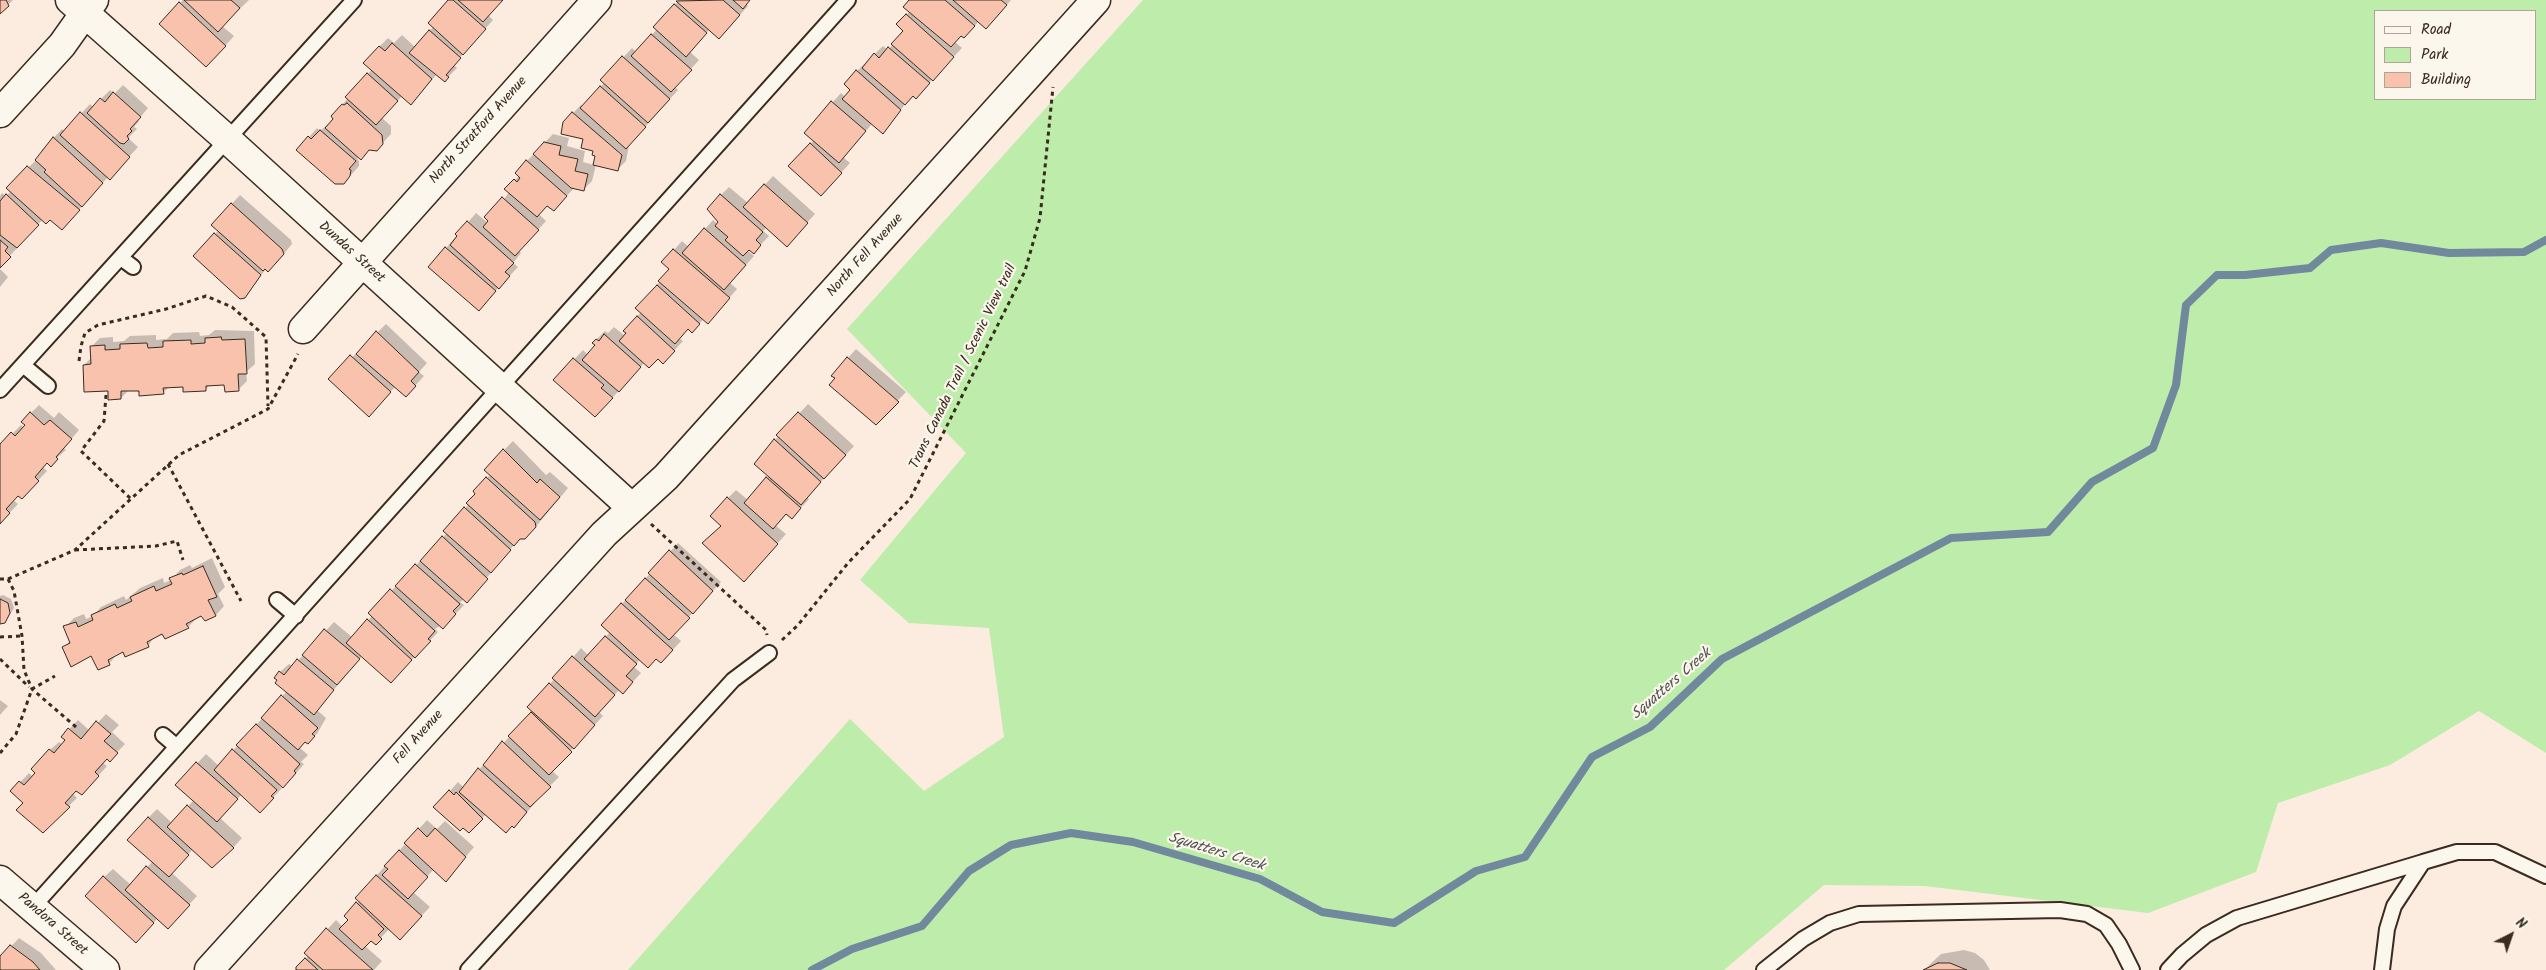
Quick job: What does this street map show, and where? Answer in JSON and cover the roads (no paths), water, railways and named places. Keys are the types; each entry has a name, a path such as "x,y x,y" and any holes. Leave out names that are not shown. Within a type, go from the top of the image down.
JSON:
{"street":[{"name":"North Stratford Avenue","path":"303,329 597,0"},
{"name":"North Fell Avenue","path":"640,514 666,477 1096,0"},
{"name":"Dundas Street","path":"83,4 361,262 640,514"},
{"path":"0,113 62,45 83,4"},
{"name":"Fell Avenue","path":"209,970 604,534 640,514"},
{"name":"Pandora Street","path":"2,885 32,908 104,970"}],"lane":[{"path":"0,390 354,0"},
{"path":"32,908 848,0"},
{"path":"121,258 133,267"},
{"path":"23,365 48,386"},
{"path":"277,600 296,616"},
{"path":"468,970 728,686 768,653"},
{"path":"163,735 177,747"},
{"path":"2168,970 2182,955 2206,935 2237,918 2457,852 2495,852 2546,876"},
{"path":"2382,970 2387,929 2394,906 2423,862"},
{"path":"1764,970 1803,939 1830,923 1859,914 2060,910 2087,914 2106,925 2119,944 2132,970"}],"waterway":[{"name":"Squatters Creek","path":"812,970 852,949 922,926 969,871 1011,845 1071,833 1133,842 1260,879 1322,912 1394,923 1476,871 1525,857 1592,757 1650,727 1722,659 1951,538 2048,532 2092,482 2153,448 2176,385 2186,305 2217,275 2245,275 2310,268 2331,250 2381,243 2449,253 2524,252 2546,240"}]}
